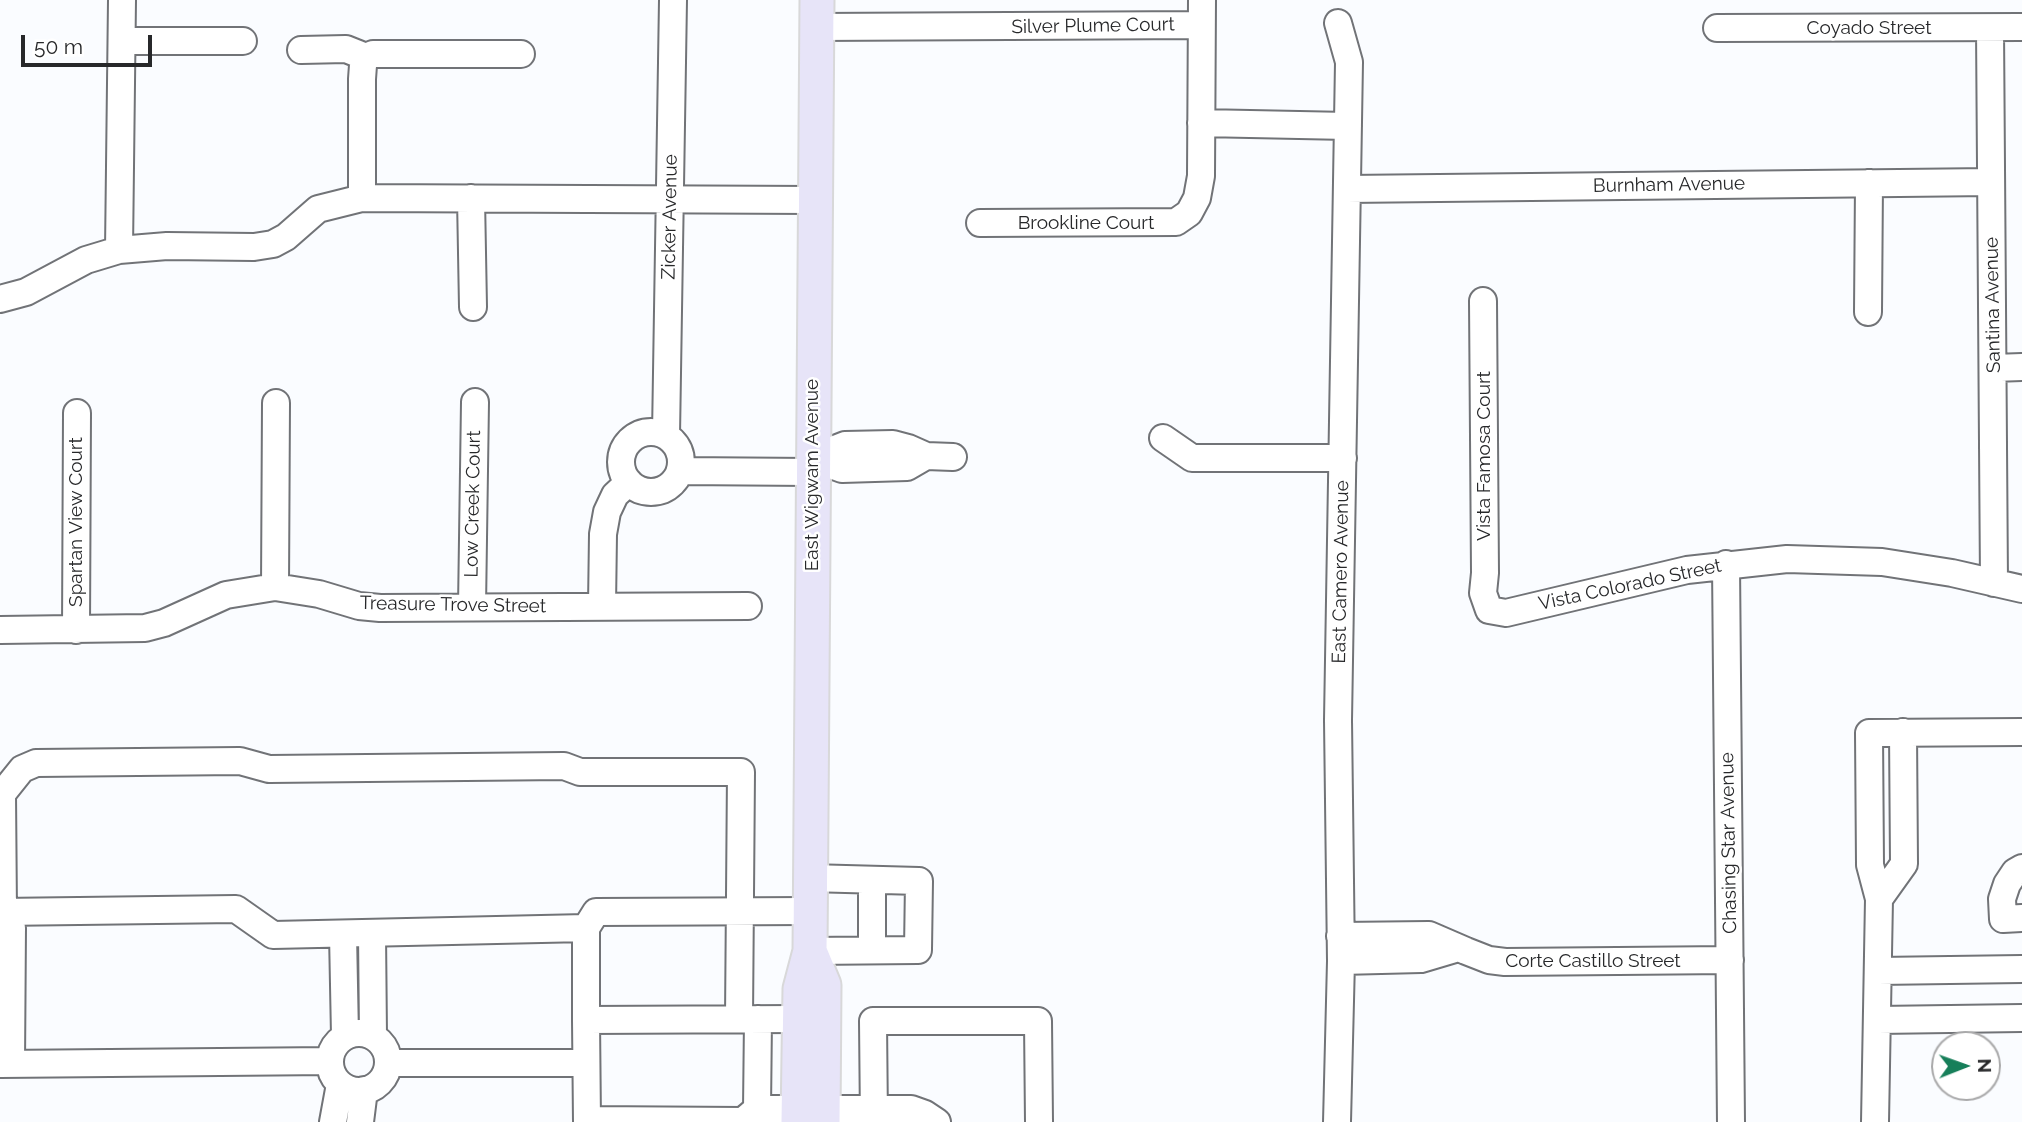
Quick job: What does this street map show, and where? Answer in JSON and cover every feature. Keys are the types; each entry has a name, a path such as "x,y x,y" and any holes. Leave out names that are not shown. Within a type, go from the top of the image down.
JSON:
{"main road":[{"name":"East Wigwam Avenue","path":"811,1115 799,1019 800,989 810,951 817,13"},
{"name":"East Wigwam Avenue","path":"810,951 824,985 811,1115"}],"street":[{"path":"119,250 122,0"},
{"name":"Zicker Avenue","path":"666,435 673,0"},
{"name":"Silver Plume Court","path":"817,13 984,27 1202,13"},
{"path":"1202,13 1201,123 1348,126"},
{"name":"East Camero Avenue","path":"1337,1122 1341,948 1338,720 1349,62 1338,23"},
{"name":"Coyado Street","path":"1717,28 2022,27"},
{"name":"Santina Avenue","path":"1990,28 1994,583"},
{"path":"122,41 243,41"},
{"path":"301,50 346,49 366,57 373,54 520,54"},
{"path":"362,198 362,79 366,57"},
{"name":"Brookline Court","path":"980,223 1176,222 1189,213 1197,198 1201,176 1201,123"},
{"name":"Burnham Avenue","path":"1347,189 1992,182"},
{"path":"1868,312 1869,183"},
{"path":"0,299 26,292 86,260 119,250 167,246 254,247 273,244 286,237 318,209 362,198 815,200"},
{"path":"471,198 473,307"},
{"name":"Vista Famosa Court","path":"1483,301 1483,593 1489,610"},
{"path":"1994,368 2022,367"},
{"name":"Low Creek Court","path":"472,607 475,402"},
{"path":"275,587 276,403"},
{"name":"Spartan View Court","path":"76,630 77,414"},
{"path":"648,431 666,435 679,448 680,471 673,483 655,492 636,488 629,482 621,465 621,456 630,439 648,431"},
{"path":"1163,438 1192,458 1343,458"},
{"path":"680,471 812,465 845,445 893,444 926,456 953,457"},
{"path":"602,606 603,534 607,512 615,495 629,482"},
{"name":"Vista Colorado Street","path":"1489,610 1506,613 1687,570 1787,559 1882,562 2022,589"},
{"name":"Chasing Star Avenue","path":"1726,564 1731,1122"},
{"name":"Treasure Trove Street","path":"0,631 145,628 164,623 226,595 275,587 319,594 359,606 748,606"},
{"path":"1875,1122 1878,912 1904,864 1903,733 2022,732"},
{"path":"360,1122 345,1078 333,1048 345,1036 362,1032 383,1045 388,1063 380,1082 345,1078 6,1064 12,928 2,912 2,794 22,769 36,763 240,761 268,769 564,766 580,772 741,772 740,911 749,1018 748,1117"},
{"path":"2022,868 2015,872 2007,884 2002,899 2003,919 2022,918"},
{"path":"809,878 919,881 918,950 810,951"},
{"path":"872,880 872,950"},
{"path":"2,912 236,909 273,935 586,928"},
{"path":"809,911 596,912 586,928 587,1121 874,1116 911,1110 925,1114 937,1122"},
{"path":"372,933 373,1037"},
{"path":"343,934 345,1036"},
{"name":"Corte Castillo Street","path":"1341,948 1404,947 1433,957 1458,948 1489,960 1505,962 1730,961"},
{"path":"1878,971 2022,969"},
{"path":"1878,1020 2022,1018"},
{"path":"586,1020 799,1019"},
{"path":"874,1116 873,1021 1038,1021 1039,1122"},
{"path":"388,1063 586,1063"},
{"path":"333,1122 345,1078"}]}
